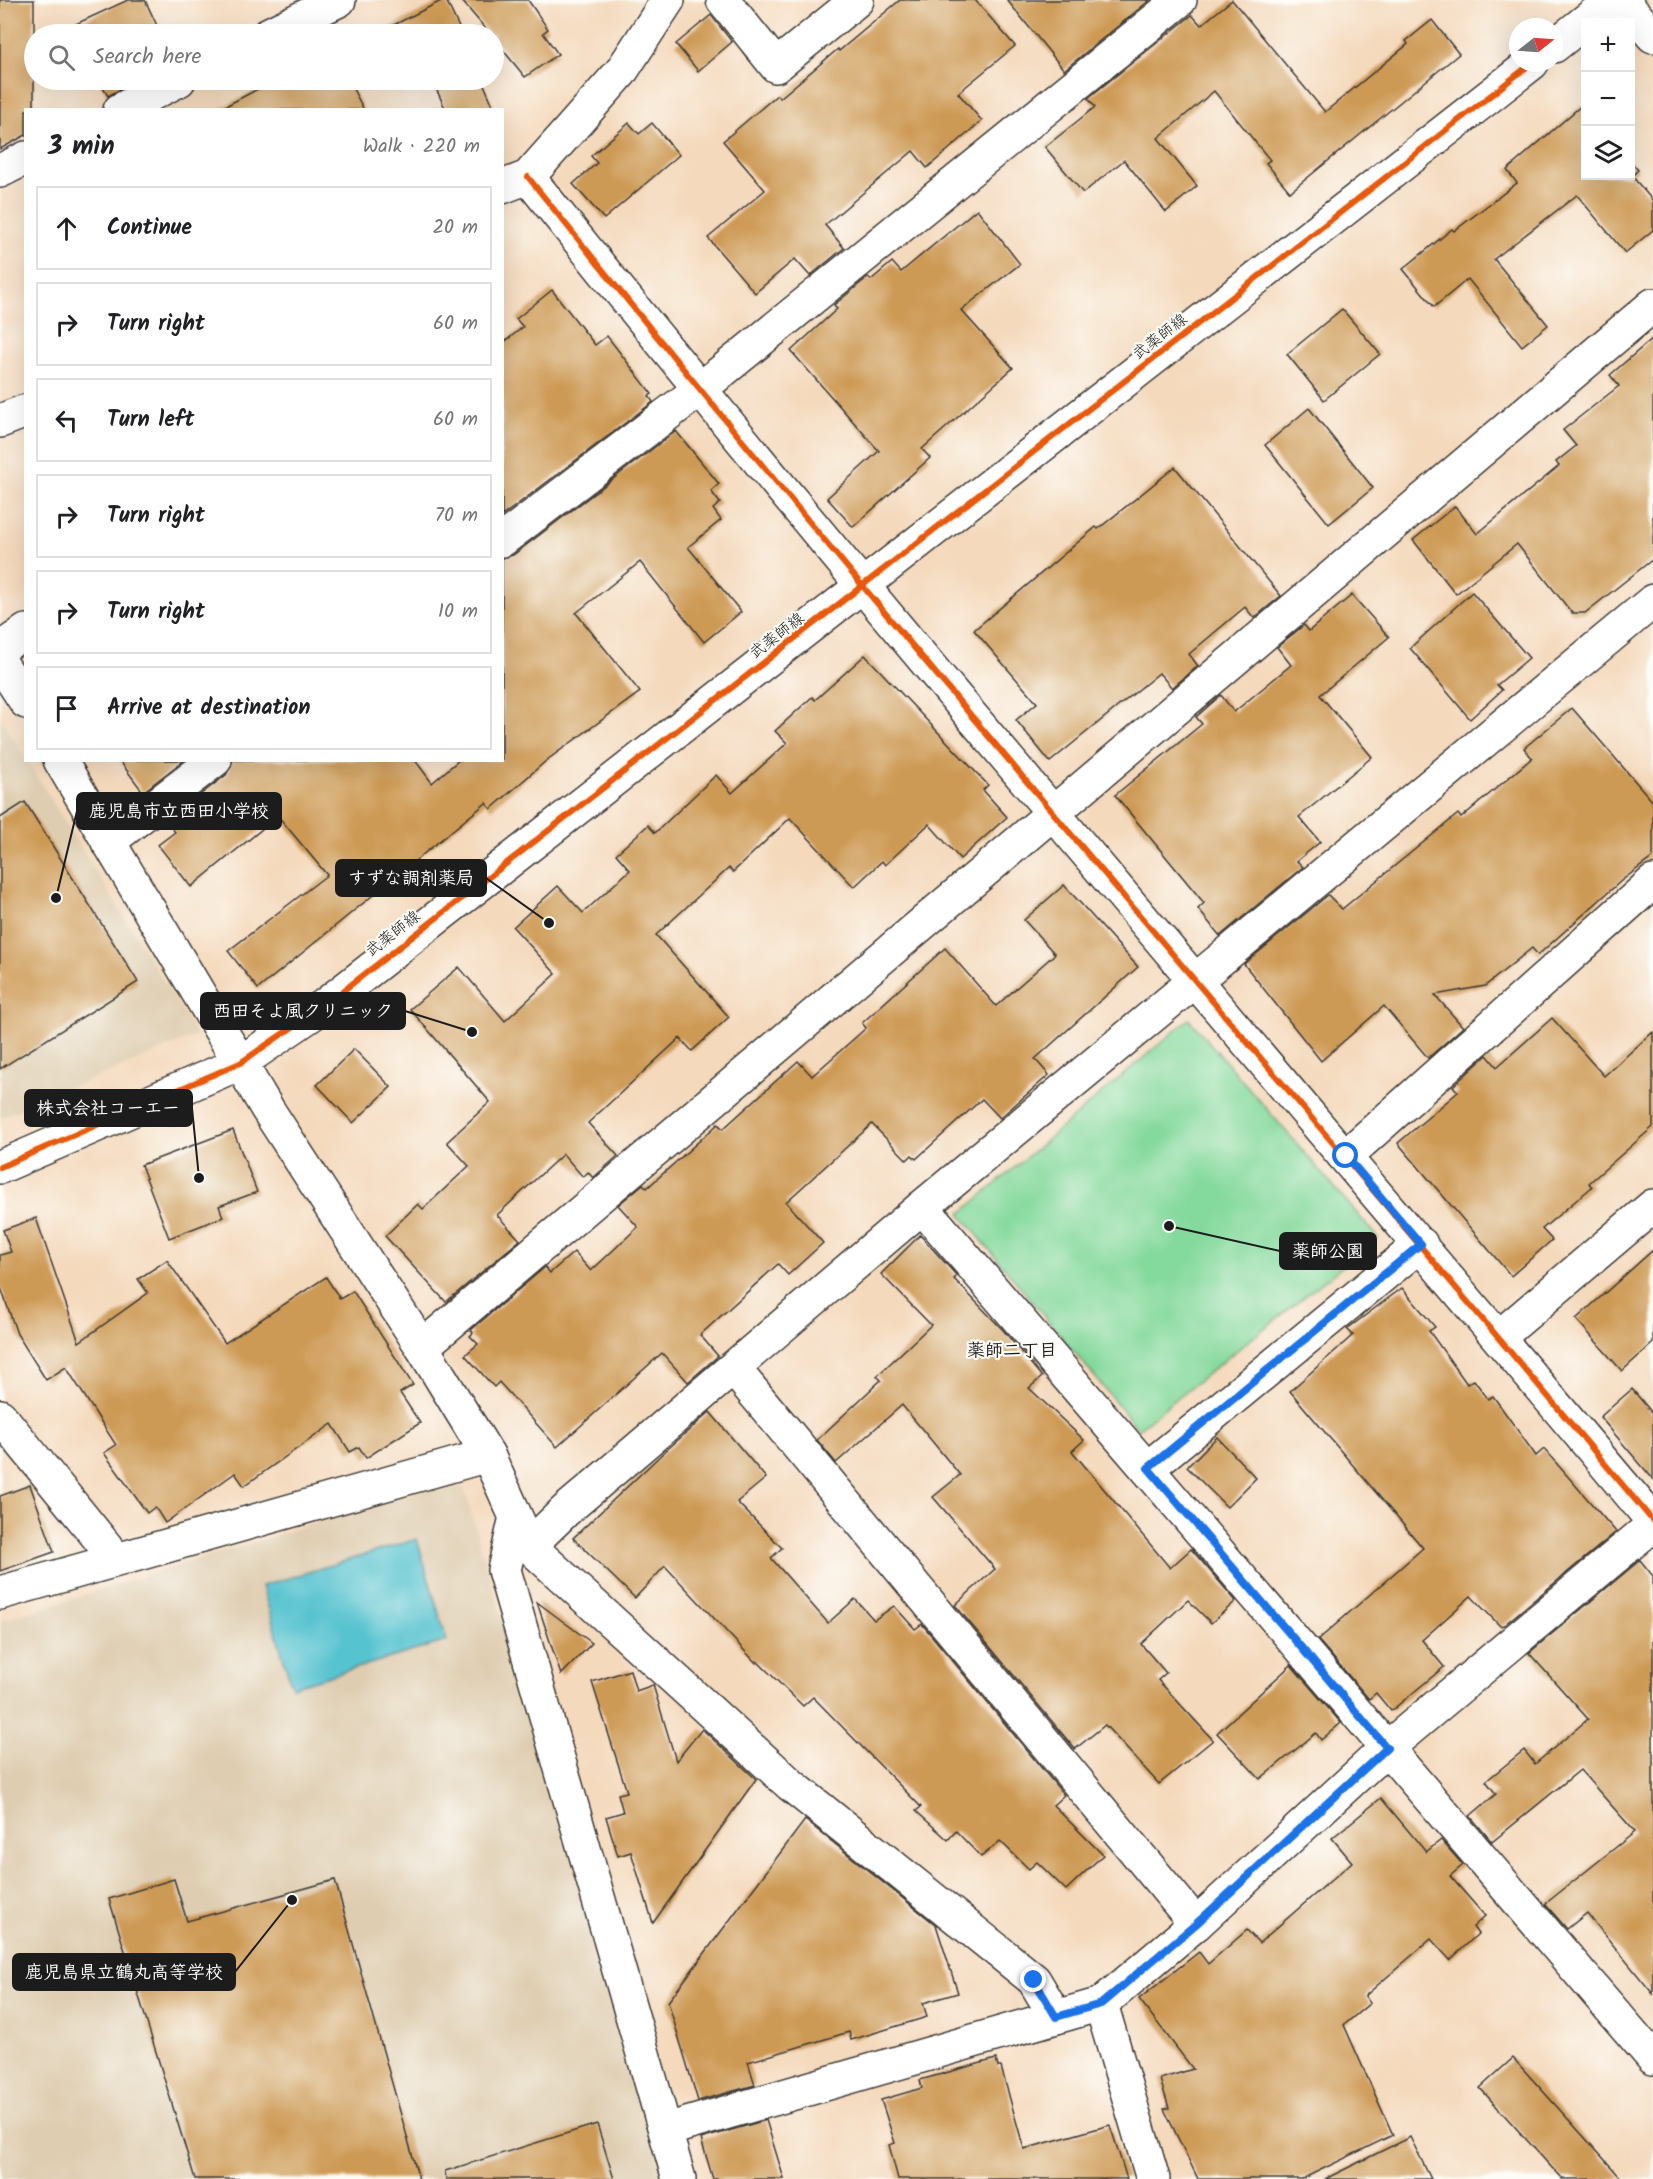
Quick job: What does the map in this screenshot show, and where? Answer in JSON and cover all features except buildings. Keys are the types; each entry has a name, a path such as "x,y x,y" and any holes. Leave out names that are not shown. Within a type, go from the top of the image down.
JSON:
{"street":[{"path":"290,24 339,0"},
{"path":"666,2130 1101,2004 1196,1924 1387,1748 1653,1523 1421,1244 862,588 699,390 515,182 621,72 668,0"},
{"path":"723,0 776,66 857,0"},
{"path":"504,538 699,390 1180,0"},
{"path":"1563,39 1612,0"},
{"path":"1622,0 1653,36"},
{"name":"武薬師線","path":"0,1167 240,1064 325,1005 1521,72"},
{"path":"124,108 159,90"},
{"path":"0,171 24,159"},
{"path":"422,1347 1653,305"},
{"path":"0,421 24,412"},
{"path":"679,2179 504,1570 522,1533 565,1511 734,1370 922,1207 1197,982 1653,601"},
{"path":"0,649 24,632"},
{"path":"0,662 24,699"},
{"path":"61,762 240,1064 422,1347 488,1455 522,1533 791,1785 1034,1980 1056,2017"},
{"path":"108,842 212,762"},
{"path":"1346,1156 1653,882"},
{"path":"1499,1337 1653,1206"},
{"path":"922,1207 1653,2058"},
{"path":"1148,1468 1421,1244"},
{"path":"734,1370 1196,1924"},
{"path":"0,1416 116,1559"},
{"path":"0,1593 488,1455"},
{"path":"1101,2004 1153,2179"}],"shaded area":[{"path":"0,717 24,756 24,762 28,762 197,1035 0,1118"},
{"path":"446,1482 464,1489 666,2179 0,2179 0,1621"}],"green space":[{"path":"1189,1019 1378,1238 1138,1429 960,1214"}],"water":[{"path":"417,1539 447,1641 292,1687 262,1586"}],"cycle path":[{"path":"0,1167 240,1063 325,1005 1520,72"},
{"path":"528,177 945,685 1653,1521"}],"place":[{"name":"鹿児島市立西田小学校","path":"56,898"},
{"name":"すずな調剤薬局","path":"549,923"},
{"name":"西田そよ風クリニック","path":"472,1032"},
{"name":"株式会社コーエー","path":"199,1178"},
{"name":"薬師公園","path":"1169,1226"},
{"name":"鹿児島県立鶴丸高等学校","path":"292,1900"}],"district":[{"name":"薬師二丁目","path":"1012,1351"}],"route":[{"path":"1034,1980 1056,2017 1101,2004 1196,1924 1387,1748 1148,1468 1421,1244 1346,1156"}]}
